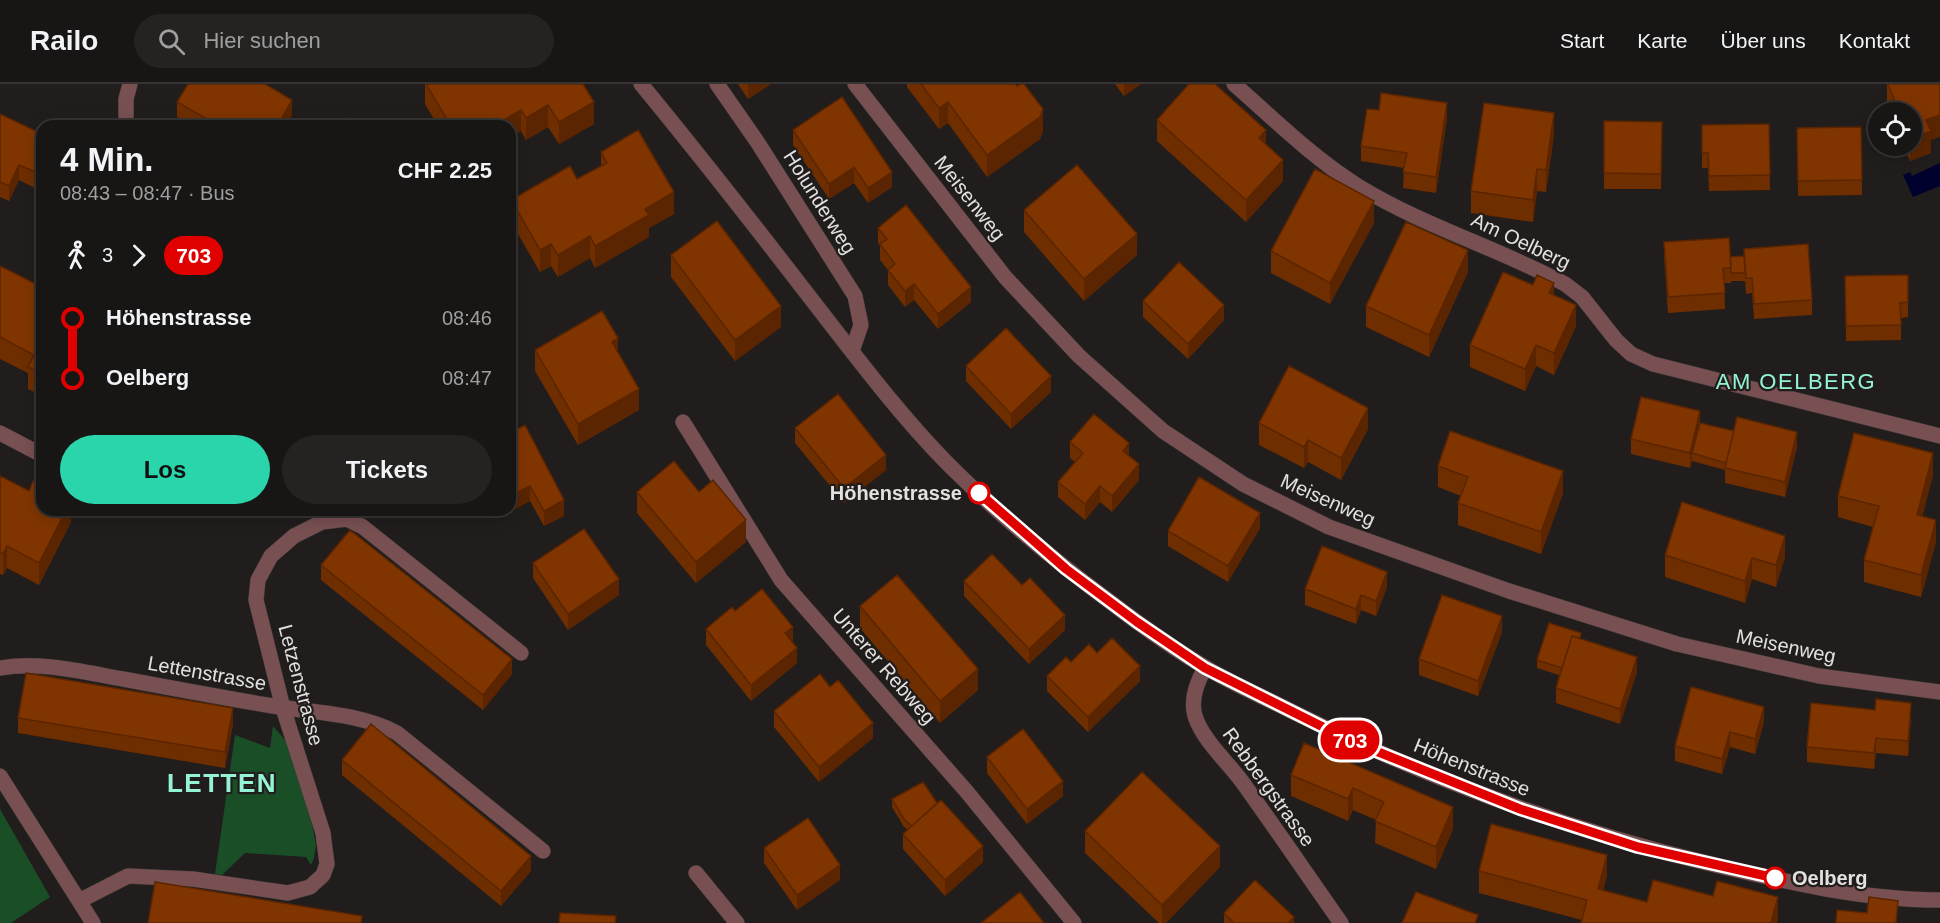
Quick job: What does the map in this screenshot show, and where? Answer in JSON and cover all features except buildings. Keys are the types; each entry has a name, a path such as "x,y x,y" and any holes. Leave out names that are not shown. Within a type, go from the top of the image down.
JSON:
{"street":[{"path":"126,120 126,99 130,84"},
{"name":"Höhenstrasse","path":"641,84 925,440 988,502 1066,569 1137,622 1205,668 1351,741 1520,809 1638,847 1733,869 1874,896 1910,900 1940,900"},
{"name":"Holunderweg","path":"717,84 758,143 855,296 861,325 852,351"},
{"name":"Meisenweg","path":"855,84 1005,277 1079,356 1163,431 1243,483 1329,528 1509,591 1677,644 1819,676 1940,692"},
{"name":"Am Oelberg","path":"1234,84 1325,163 1358,186 1407,212 1565,284 1582,297 1616,340 1631,354 1653,364 1940,436"},
{"name":"Unterer Rebweg","path":"683,422 781,580 967,792 1074,923"},
{"path":"0,433 36,452"},
{"name":"Letzenstrasse","path":"80,901 128,876 193,879 288,893 310,887 323,875 327,864 323,833 283,708 256,600 258,580 271,556 294,536 322,522 347,519 363,527 521,653"},
{"name":"Lettenstrasse","path":"0,668 16,666 64,669 283,708 367,720 382,725 397,733 543,851"},
{"name":"Rebbergstrasse","path":"1205,668 1192,702 1195,717 1341,923"},
{"path":"0,776 93,923"},
{"path":"696,873 737,923"}],"green space":[{"path":"273,726 285,740 297,770 316,845 314,858 311,865 306,857 245,853 222,875 215,874 235,735 270,748"},
{"path":"0,809 50,897 11,923 0,923"}],"water":[{"path":"1940,163 1940,186 1913,197 1903,175 1910,172 1912,176"}],"bus line":[{"name":"703","path":"979,493 1066,569 1137,622 1205,668 1351,741 1520,809 1638,847 1775,878"}],"place":[{"name":"Höhenstrasse","path":"979,493"},
{"name":"Oelberg","path":"1775,878"}],"district":[{"name":"AM OELBERG","path":"1796,381"},
{"name":"LETTEN","path":"222,783"}]}
